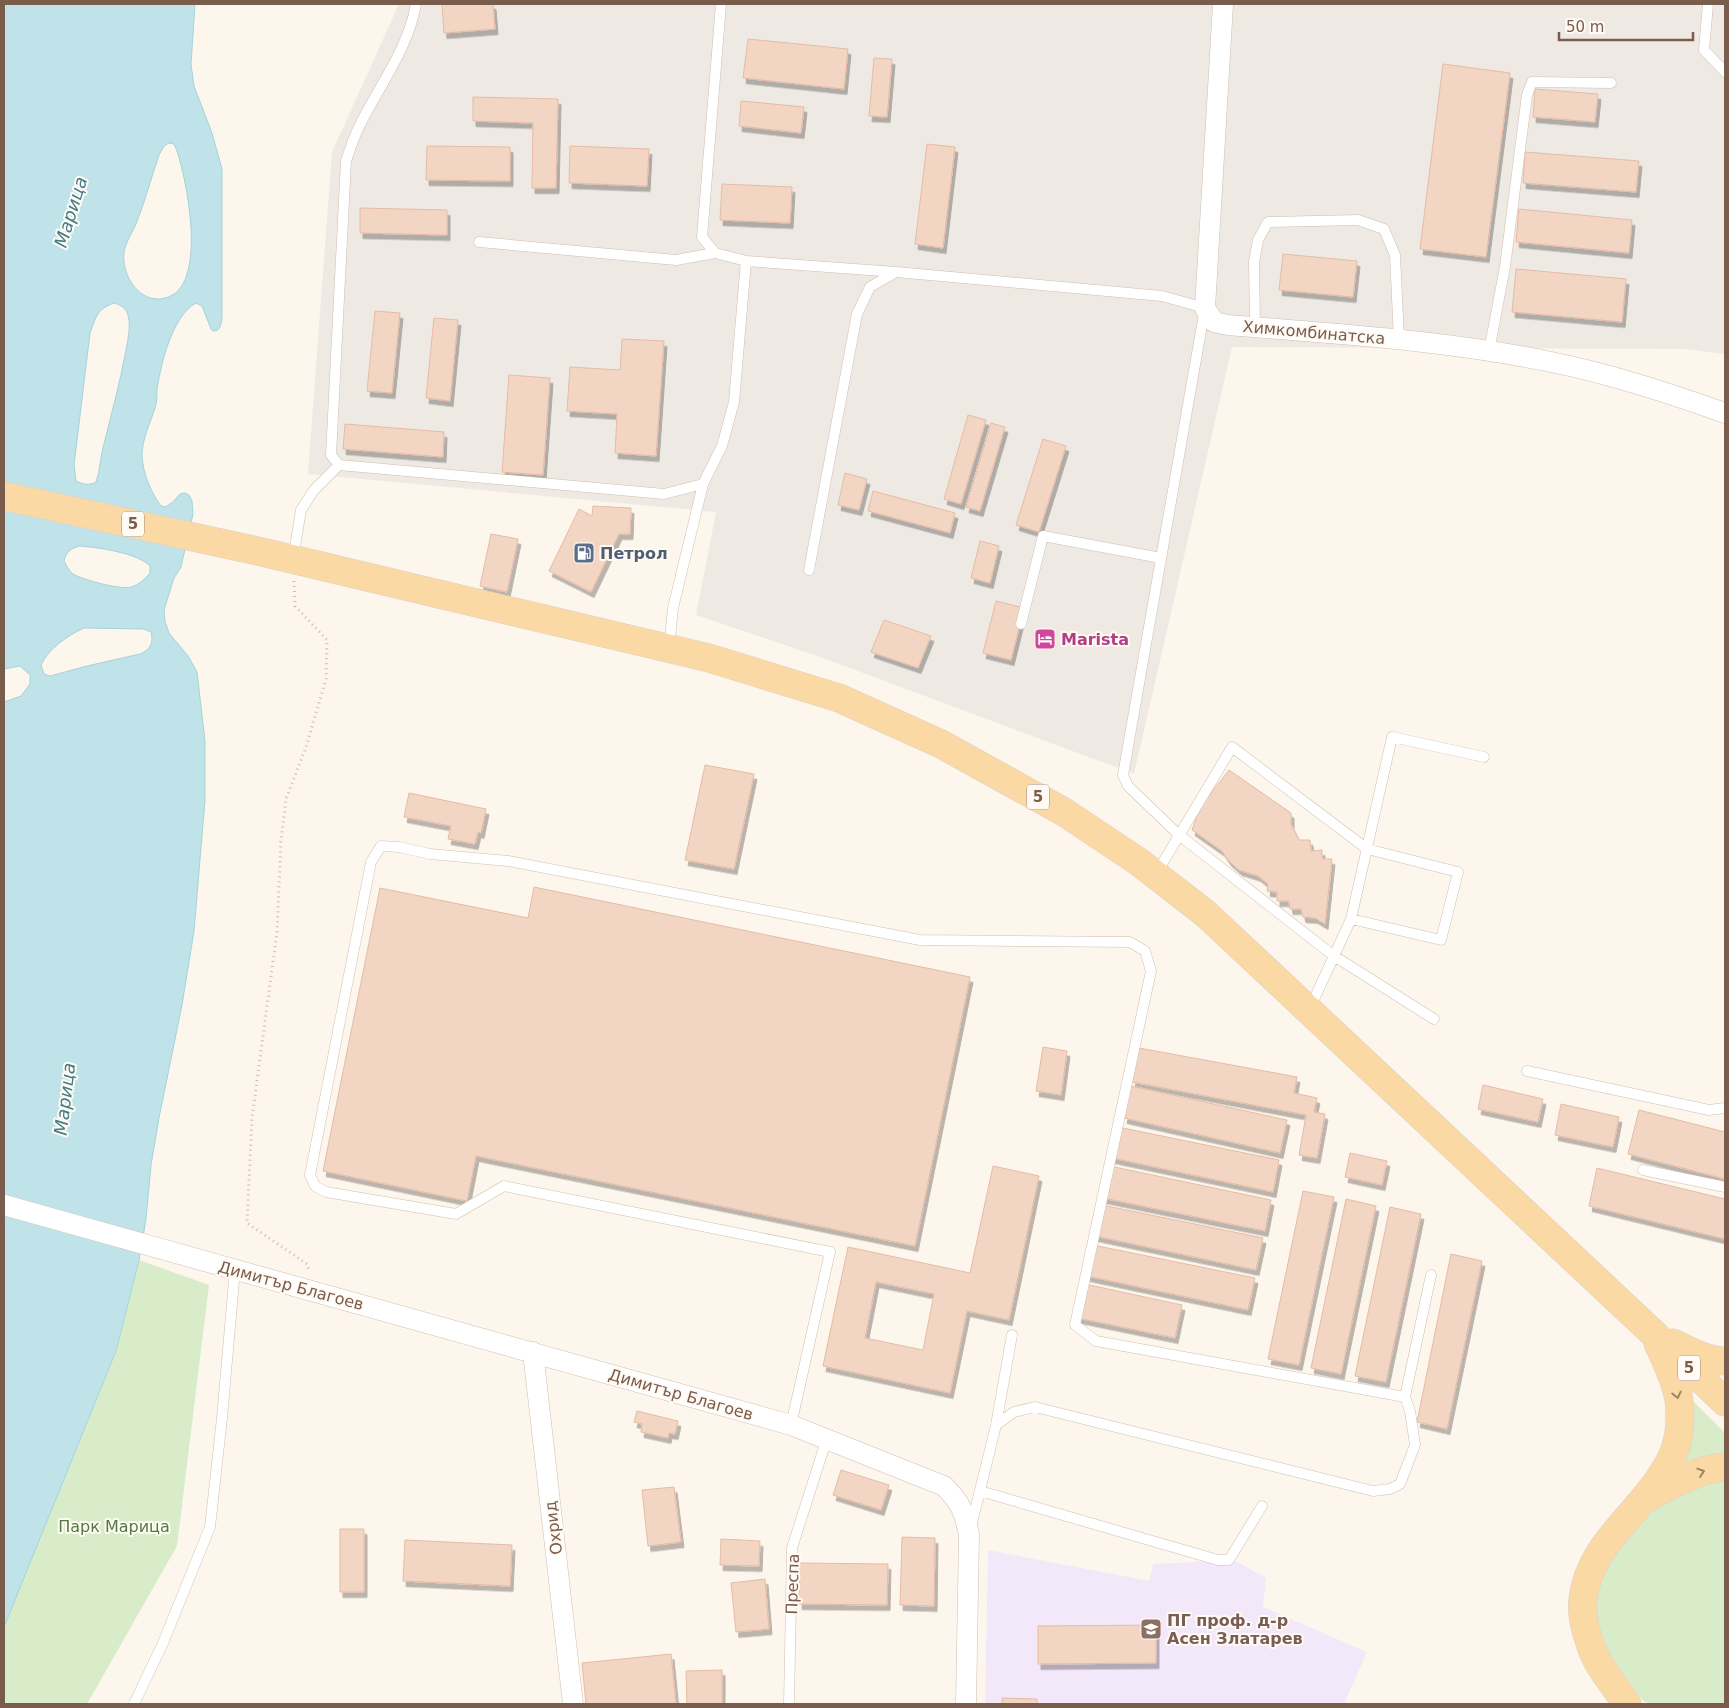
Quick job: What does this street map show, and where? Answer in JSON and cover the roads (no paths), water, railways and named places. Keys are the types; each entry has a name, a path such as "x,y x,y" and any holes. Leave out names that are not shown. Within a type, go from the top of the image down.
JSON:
{"main road":[{"name":"5","path":"4,496 262,552 709,658 839,698 941,744 1064,812 1155,875 1206,914 1654,1333 1725,1402"},
{"path":"1654,1333 1694,1354 1725,1361"},
{"path":"1628,1703 1602,1672 1590,1645 1583,1617 1582,1600 1585,1584 1594,1562 1609,1540 1646,1498 1668,1466 1675,1449 1679,1428 1679,1399 1654,1333"},
{"path":"1646,1498 1699,1472 1725,1467"}],"street":[{"path":"1205,308 1223,4"},
{"name":"Химкомбинатска","path":"1205,308 1214,322 1228,325 1399,340 1489,351 1552,362 1628,380 1725,413"},
{"name":"Димитър Благоев","path":"4,1205 791,1425 944,1486 958,1500 965,1515 969,1535 966,1704"},
{"name":"Охрид","path":"533,1352 573,1704"}],"lane":[{"path":"416,4 413,22 396,60 358,129 346,161 331,455 338,465 664,494 703,484"},
{"path":"715,253 702,237 722,4"},
{"path":"1708,4 1704,50 1725,72"},
{"path":"1489,351 1505,267 1527,95 1532,82 1611,83"},
{"path":"1255,327 1254,262 1258,240 1268,222 1358,220 1384,229 1395,254 1399,340"},
{"path":"479,242 676,260 715,253 746,261 896,272 1162,296 1205,308 1123,775 1128,786 1179,836 1334,956 1434,1018"},
{"path":"669,649 673,608 703,484 722,446 734,402 746,261"},
{"path":"809,570 857,314 870,287 896,272"},
{"path":"293,560 300,510 314,490 338,465"},
{"path":"1021,624 1042,536 1160,558"},
{"path":"1309,1010 1351,920 1392,737 1484,757"},
{"path":"1155,875 1232,747 1367,849 1458,872 1441,940 1351,920"},
{"path":"791,1425 830,1252 504,1186 456,1214 326,1192 315,1186 310,1175 371,862 381,846 399,847 430,854 508,861 920,940 1130,942 1145,952 1151,971 1075,1325 1096,1341 1405,1396"},
{"path":"1526,1071 1709,1110 1725,1108"},
{"path":"1643,1170 1725,1187"},
{"path":"134,1704 163,1643 210,1527 222,1418 234,1269"},
{"path":"996,1425 1014,1412 1035,1407 1373,1491 1390,1489 1400,1484 1415,1445 1410,1411 1405,1396 1431,1274"},
{"path":"969,1535 996,1425 1012,1335"},
{"name":"Преспа","path":"789,1704 792,1548 826,1438"},
{"path":"980,1491 1218,1560 1228,1560 1262,1506"}],"water":[{"name":"Марица","path":"4,4 195,4 191,64 194,86 212,133 222,169 222,318 219,328 213,331 202,306 196,303 180,318 165,354 157,389 156,405 142,450 144,469 148,482 161,506 165,507 180,494 185,493 189,495 192,501 193,514 181,567 174,578 164,610 169,633 188,656 197,672 205,741 205,800 194,931 182,1005 151,1165 146,1219 139,1260 116,1351 4,1627 4,702 21,696 30,684 30,675 20,666 4,669","holes":["169,143 174,144 181,165 191,222 191,243 190,262 186,279 174,294 167,298 156,299 140,293 129,279 124,261 124,252 139,216 159,155 164,146","114,303 126,310 129,319 129,332 96,482 86,484 76,481 74,465 90,333 98,314 108,305","79,546 127,554 144,561 150,566 150,573 144,580 131,587 126,588 102,584 73,574 69,570 64,561 67,553","84,628 144,629 151,632 152,640 149,648 140,654 50,676 44,674 41,665 44,659 59,643"]}],"place":[{"name":"Петрол","path":"584,553"},
{"name":"Marista","path":"1045,639"},
{"name":"ПГ проф. д-р Асен Златарев","path":"1151,1629"}],"park label":[{"name":"Парк Марица","path":"114,1526"}]}
